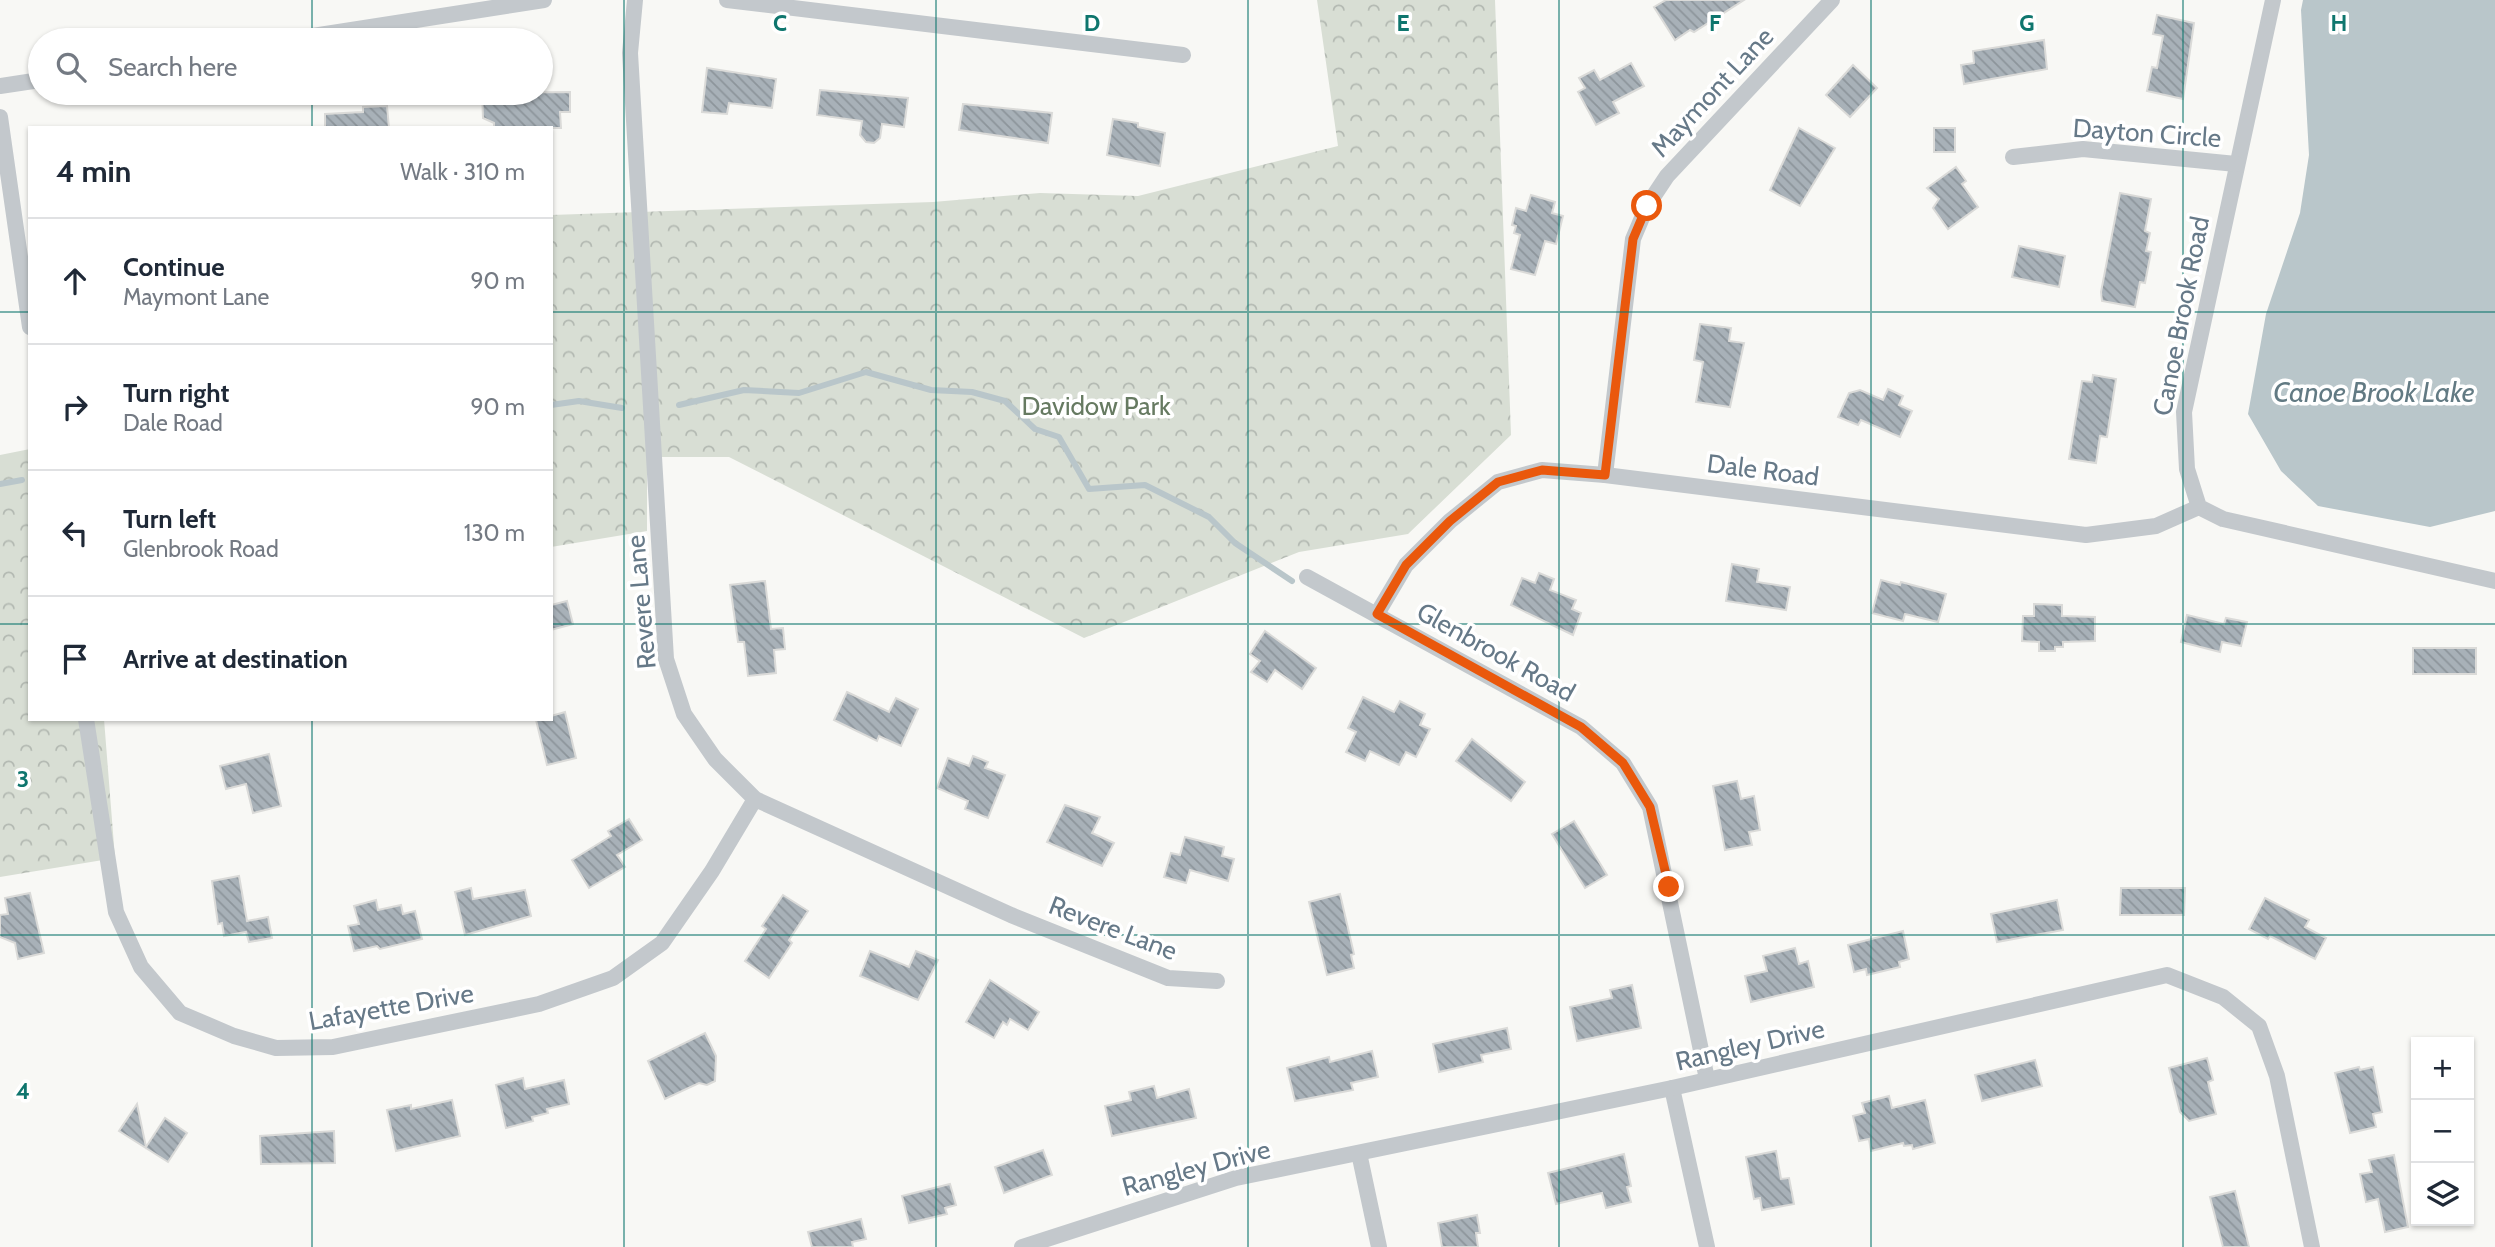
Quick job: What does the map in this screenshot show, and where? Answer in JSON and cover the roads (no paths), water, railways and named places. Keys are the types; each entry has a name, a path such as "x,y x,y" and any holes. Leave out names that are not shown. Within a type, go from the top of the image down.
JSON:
{"street":[{"path":"364,28 544,0"},
{"name":"Revere Lane","path":"635,0 630,53 666,659 684,714 715,759 755,799 1011,915 1168,978 1217,981"},
{"path":"727,0 1182,55"},
{"name":"Maymont Lane","path":"1605,475 1631,251 1647,206 1667,176 1832,0"},
{"name":"Canoe Brook Road","path":"2199,507 2187,468 2184,412 2273,0"},
{"path":"0,86 28,82"},
{"path":"0,117 28,313"},
{"name":"Dayton Circle","path":"2013,157 2083,149 2236,164"},
{"name":"Dale Road","path":"1377,614 1406,565 1450,521 1498,482 1542,470 1605,475 2086,535 2156,526 2199,507"},
{"path":"2199,507 2223,519 2495,580"},
{"name":"Glenbrook Road","path":"1307,578 1581,727 1623,763 1650,807 1707,1079"},
{"name":"Lafayette Drive","path":"86,721 116,912 141,967 180,1013 234,1036 276,1048 333,1047 359,1042 539,1004 613,978 662,943 712,872 755,799"},
{"name":"Rangley Drive","path":"1022,1247 1236,1178 1672,1088 2167,975 2223,997 2259,1026 2277,1076 2312,1247"},
{"path":"1672,1088 1707,1247"},
{"path":"1359,1153 1379,1247"}],"water":[{"name":"Canoe Brook Lake","path":"2303,0 2495,0 2495,511 2430,527 2318,506 2281,471 2248,414 2266,314 2300,213 2309,155 2301,10"}],"waterway":[{"path":"679,405 744,390 799,393 866,372 931,390 972,392 1005,401 1035,429 1059,437 1089,489 1145,485 1209,517 1235,543 1292,581"},
{"path":"553,405 579,401 622,408"},
{"path":"0,484 22,480"}],"park label":[{"name":"Davidow Park","path":"1096,406"}]}
